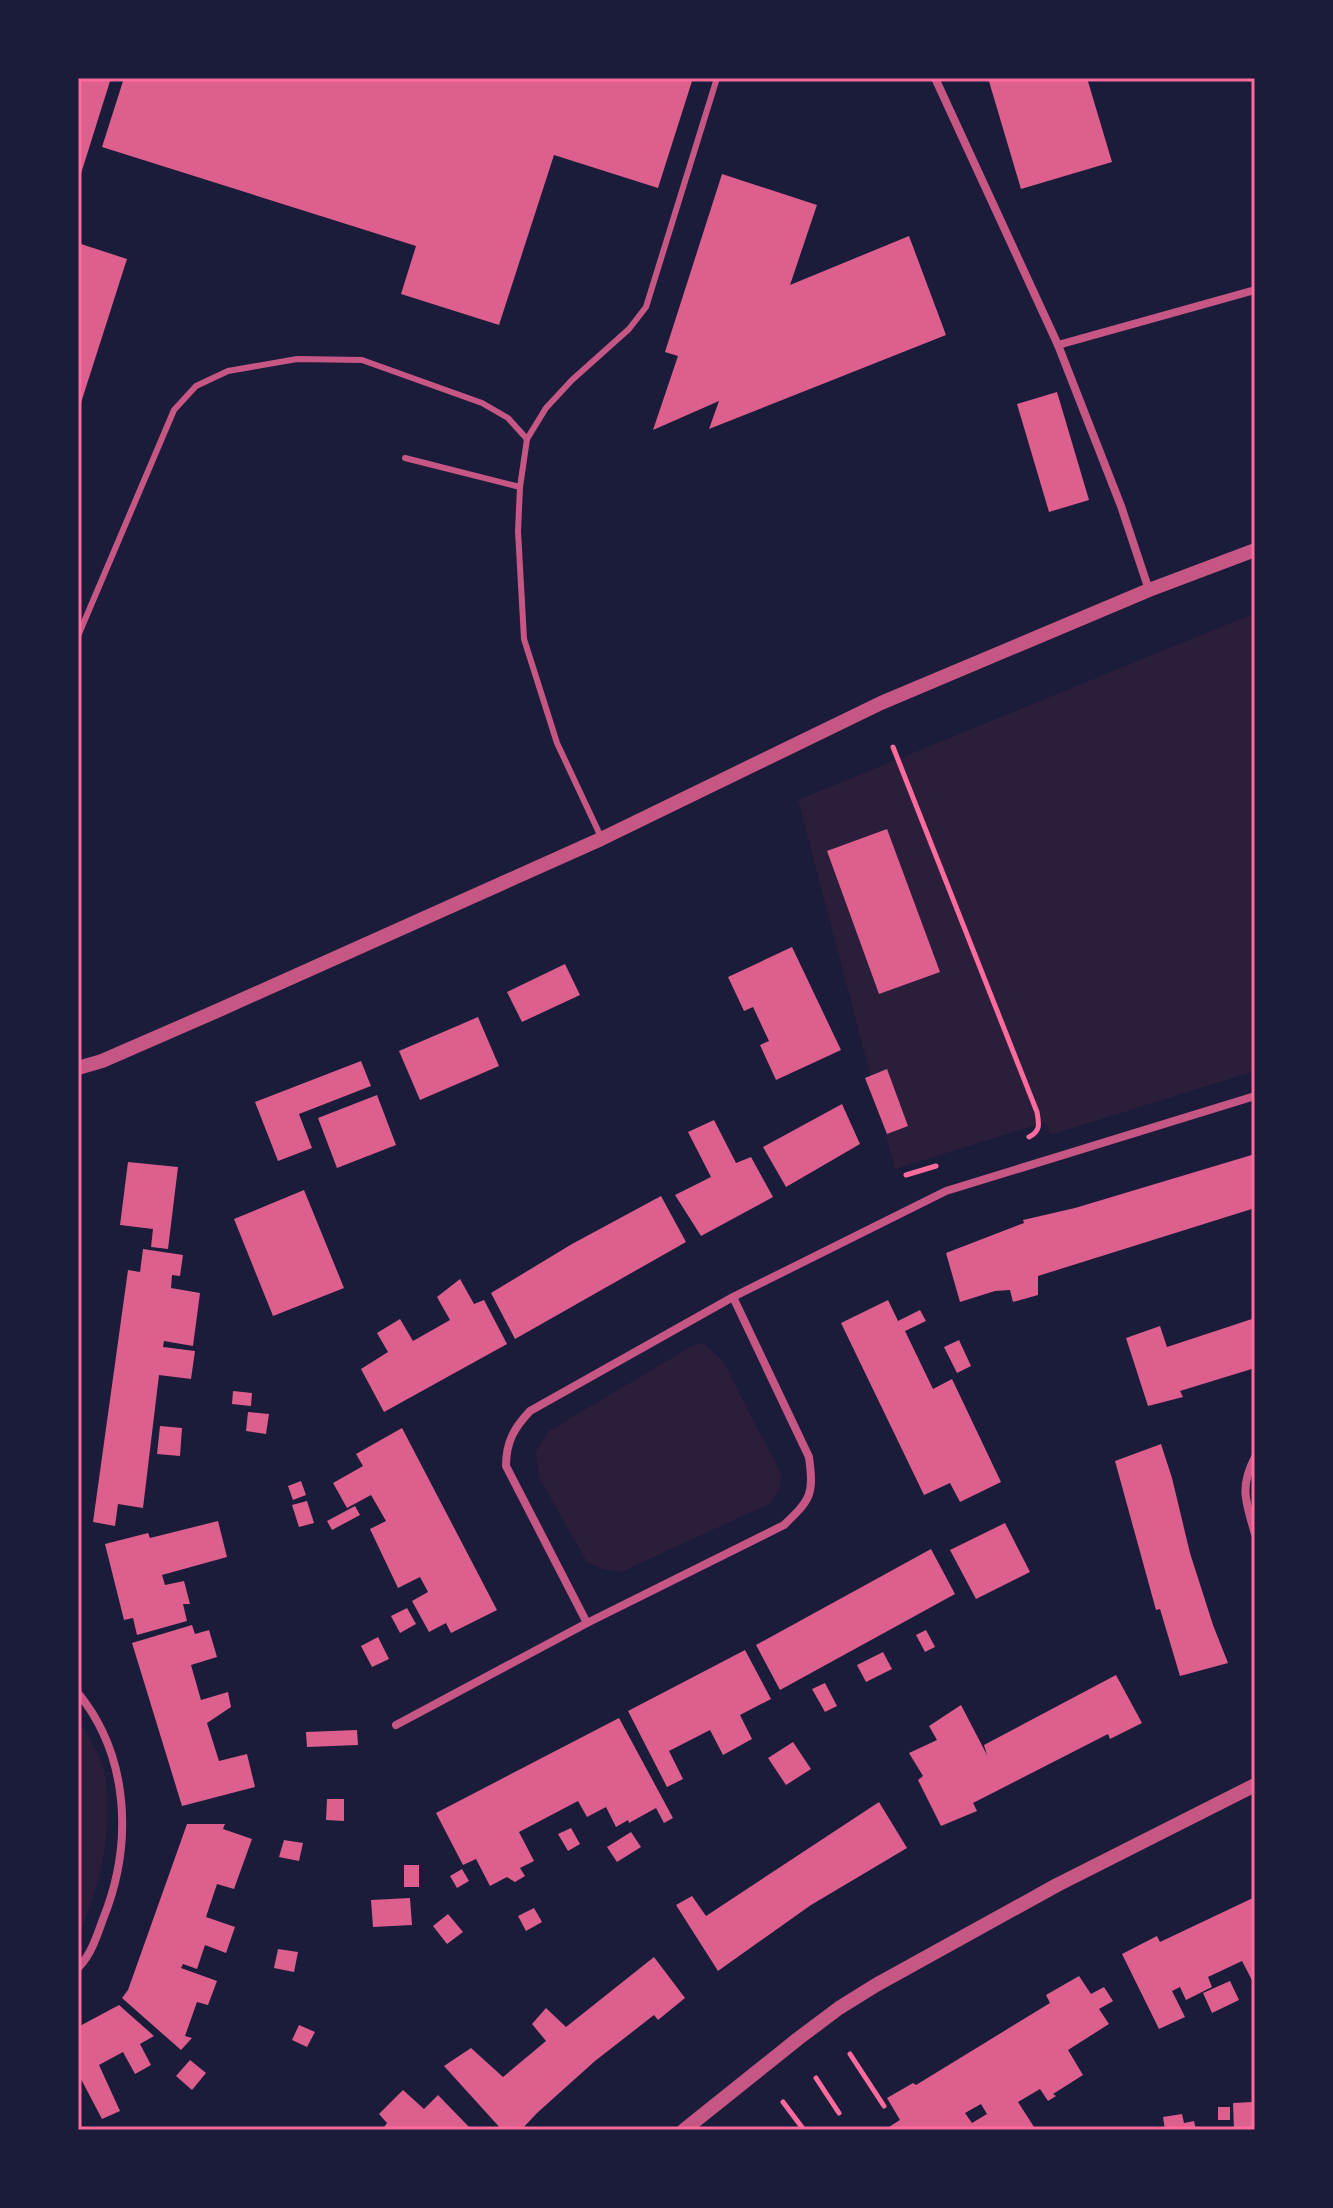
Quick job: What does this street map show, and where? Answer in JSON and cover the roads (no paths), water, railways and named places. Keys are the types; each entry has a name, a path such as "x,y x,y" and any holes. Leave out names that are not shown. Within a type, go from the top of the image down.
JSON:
{"street":[{"path":"935,78 1058,345 1121,506 1149,590"},
{"path":"1058,345 1255,290"},
{"path":"78,1068 102,1061 219,1010 601,839 881,703 1149,590 1255,550"},
{"path":"587,1623 506,1466 507,1443 530,1411 733,1297 946,1191 1255,1096"},
{"path":"396,1725 587,1623 784,1525 804,1508 812,1482 809,1457 733,1297"},
{"path":"1255,1457 1246,1475 1246,1500 1255,1534"},
{"path":"78,1693 103,1731 114,1761 120,1788 122,1844 119,1870 108,1909 93,1945 78,1968"},
{"path":"684,2130 839,2008 886,1979 1117,1854 1255,1785"}],"lane":[{"path":"601,839 557,743 524,639 518,531 527,439 546,408 629,329 646,307 717,78"},
{"path":"78,636 174,410 196,386 228,371 297,359 362,360 482,403 508,418 527,439"},
{"path":"405,458 520,487"}]}
